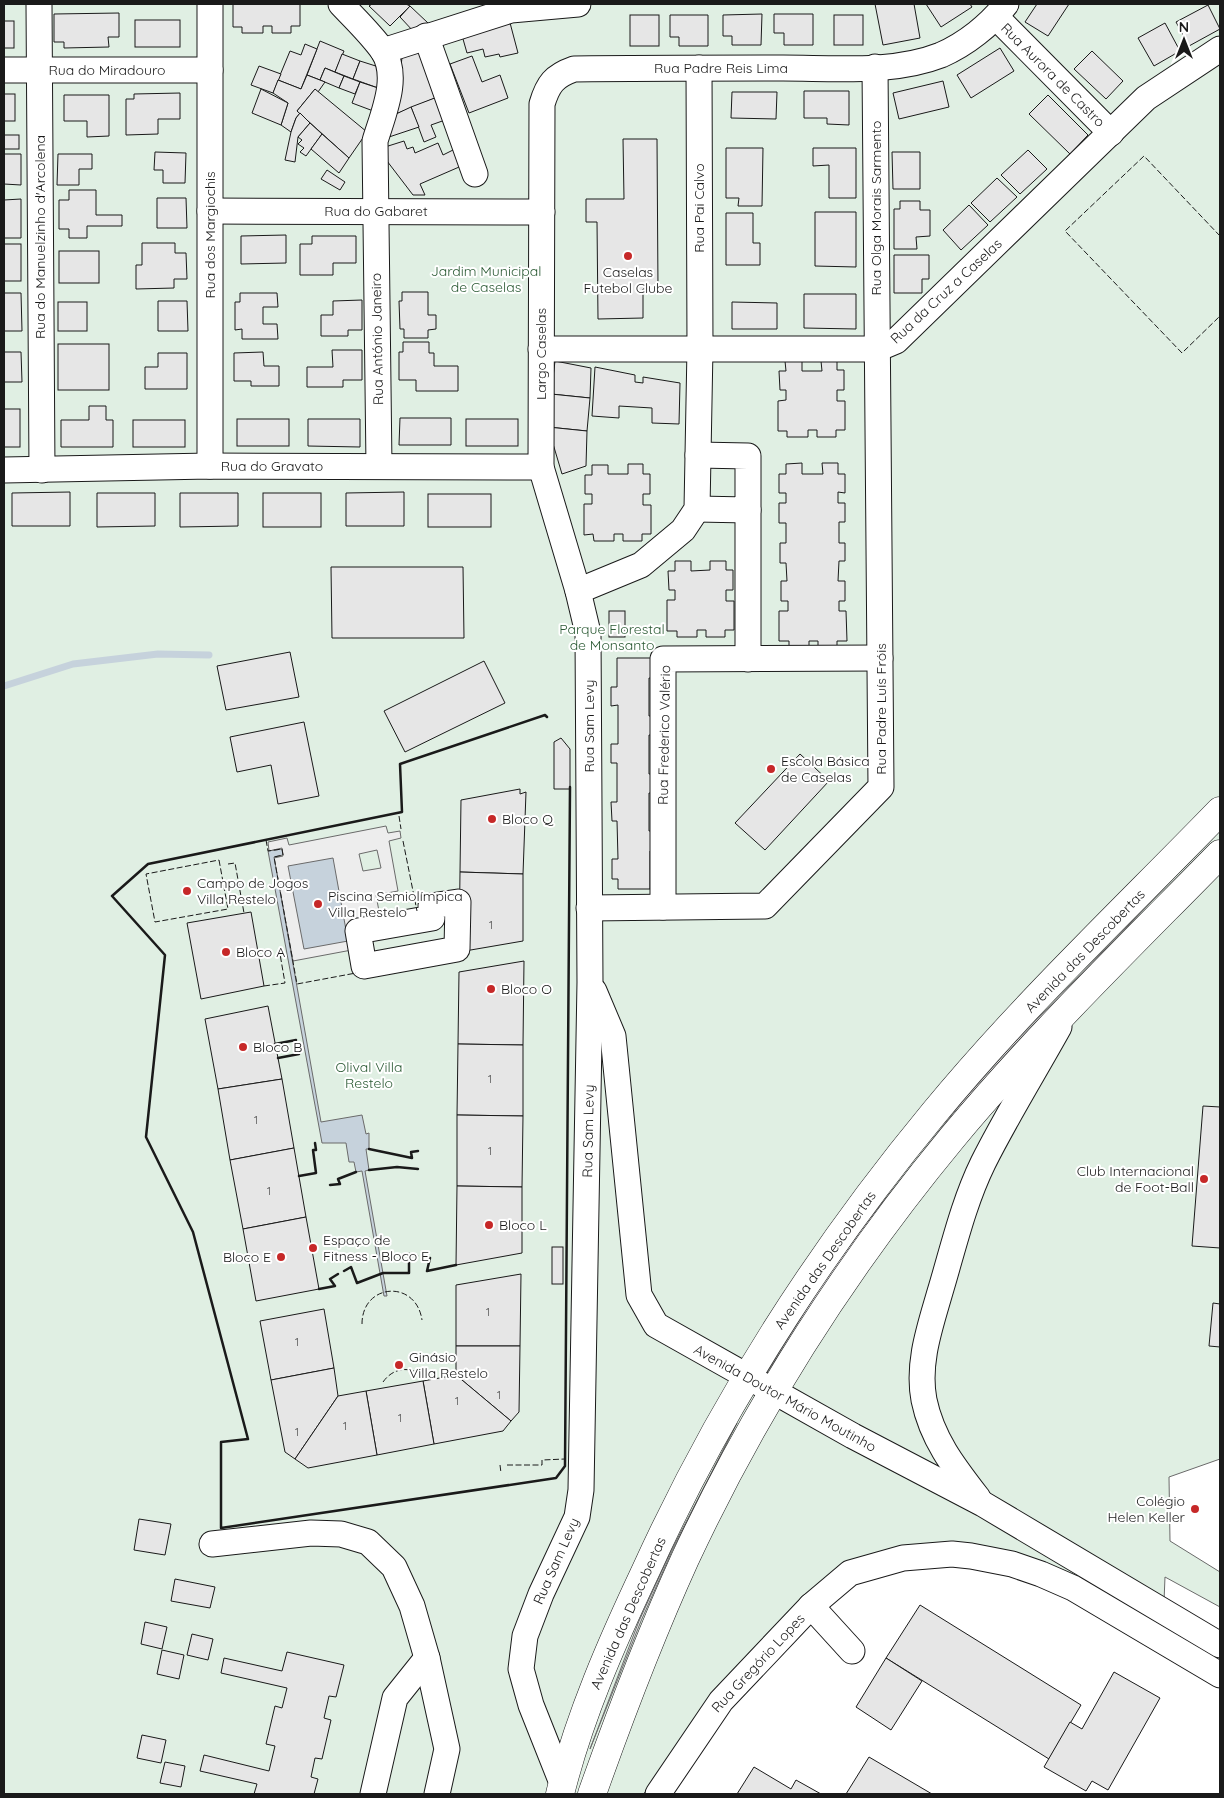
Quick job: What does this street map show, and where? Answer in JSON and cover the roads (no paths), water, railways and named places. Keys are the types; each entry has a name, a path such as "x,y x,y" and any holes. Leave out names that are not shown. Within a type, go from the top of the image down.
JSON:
{"main road":[{"name":"Avenida das Descobertas","path":"564,1791 595,1686 622,1622 692,1475 746,1377 802,1290 879,1183 935,1112 1000,1038 1220,811"},
{"name":"Avenida das Descobertas","path":"592,1794 626,1698 686,1558 720,1490 774,1392 828,1306 901,1203 983,1102 1069,1009 1220,854"}],"street":[{"name":"Rua do Manuelzinho d'Arcolena","path":"39,4 42,470"},
{"name":"Rua dos Margiochis","path":"210,4 210,466"},
{"path":"341,4 383,51 511,10 578,4"},
{"name":"Rua Padre Reis Lima","path":"542,212 542,104 547,87 558,74 574,69 875,67 910,64 941,55 967,40 1001,10"},
{"name":"Rua Aurora de Castro","path":"1001,10 1111,133"},
{"path":"426,36 475,174"},
{"name":"Rua da Cruz a Caselas","path":"541,348 877,349 896,341 1146,98 1220,49"},
{"name":"Rua António Janeiro","path":"379,466 375,141 389,94 389,66 383,51"},
{"name":"Rua Olga Morais Sarmento","path":"875,67 877,349"},
{"name":"Rua Pai Calvo","path":"697,509 700,348 699,68"},
{"name":"Rua do Miradouro","path":"4,70 210,70"},
{"name":"Rua do Gabaret","path":"210,211 542,212"},
{"name":"Largo Caselas","path":"540,467 542,212"},
{"name":"Rua Padre Luís Fróis","path":"589,908 765,906 881,787 877,349"},
{"path":"698,455 748,456 748,659"},
{"name":"Rua do Gravato","path":"4,470 210,466 540,467"},
{"name":"Rua Sam Levy","path":"540,467 578,591 588,633 590,982 581,1490 577,1517 541,1594 525,1636 521,1669 531,1705 564,1791"},
{"path":"578,591 641,566 683,530 697,509 748,510"},
{"name":"Rua Frederico Valério","path":"663,907 663,659 880,658"},
{"name":"Avenida Doutor Mário Moutinho","path":"590,982 613,1036 639,1295 656,1325 746,1377 991,1510 1220,1645"},
{"path":"971,1556 990,1556 1001,1552 1008,1546 1008,1530 948,1458 933,1431 924,1398 922,1369 925,1342 966,1205 983,1163 1069,1009"},
{"path":"212,1544 311,1533 341,1534 368,1542 394,1566 412,1606 427,1658 446,1749 437,1794"},
{"name":"Rua Gregório Lopes","path":"657,1793 721,1701 811,1606 850,1573 903,1558 952,1554 971,1556"},
{"path":"971,1556 1012,1564 1073,1588 1220,1675"},
{"path":"811,1606 852,1651"},
{"path":"372,1794 395,1698 427,1658"}],"waterway":[{"path":"4,686 73,664 158,654 209,655"}],"place":[{"name":"Caselas Futebol Clube","path":"628,256"},
{"name":"Escola Básica de Caselas","path":"771,769"},
{"name":"Bloco Q","path":"492,819"},
{"name":"Campo de Jogos Villa Restelo","path":"187,891"},
{"name":"Piscina Semiolímpica Villa Restelo","path":"318,904"},
{"name":"Bloco A","path":"226,952"},
{"name":"Bloco O","path":"491,989"},
{"name":"Bloco B","path":"243,1047"},
{"name":"Club Internacional de Foot-Ball","path":"1204,1179"},
{"name":"Bloco L","path":"489,1225"},
{"name":"Espaço de Fitness - Bloco E","path":"313,1248"},
{"name":"Bloco E","path":"281,1257"},
{"name":"Ginásio Villa Restelo","path":"399,1365"},
{"name":"Colégio Helen Keller","path":"1195,1509"}],"park label":[{"name":"Jardim Municipal de Caselas","path":"486,280"},
{"name":"Parque Florestal de Monsanto","path":"612,638"},
{"name":"Olival Villa Restelo","path":"369,1076"}]}
